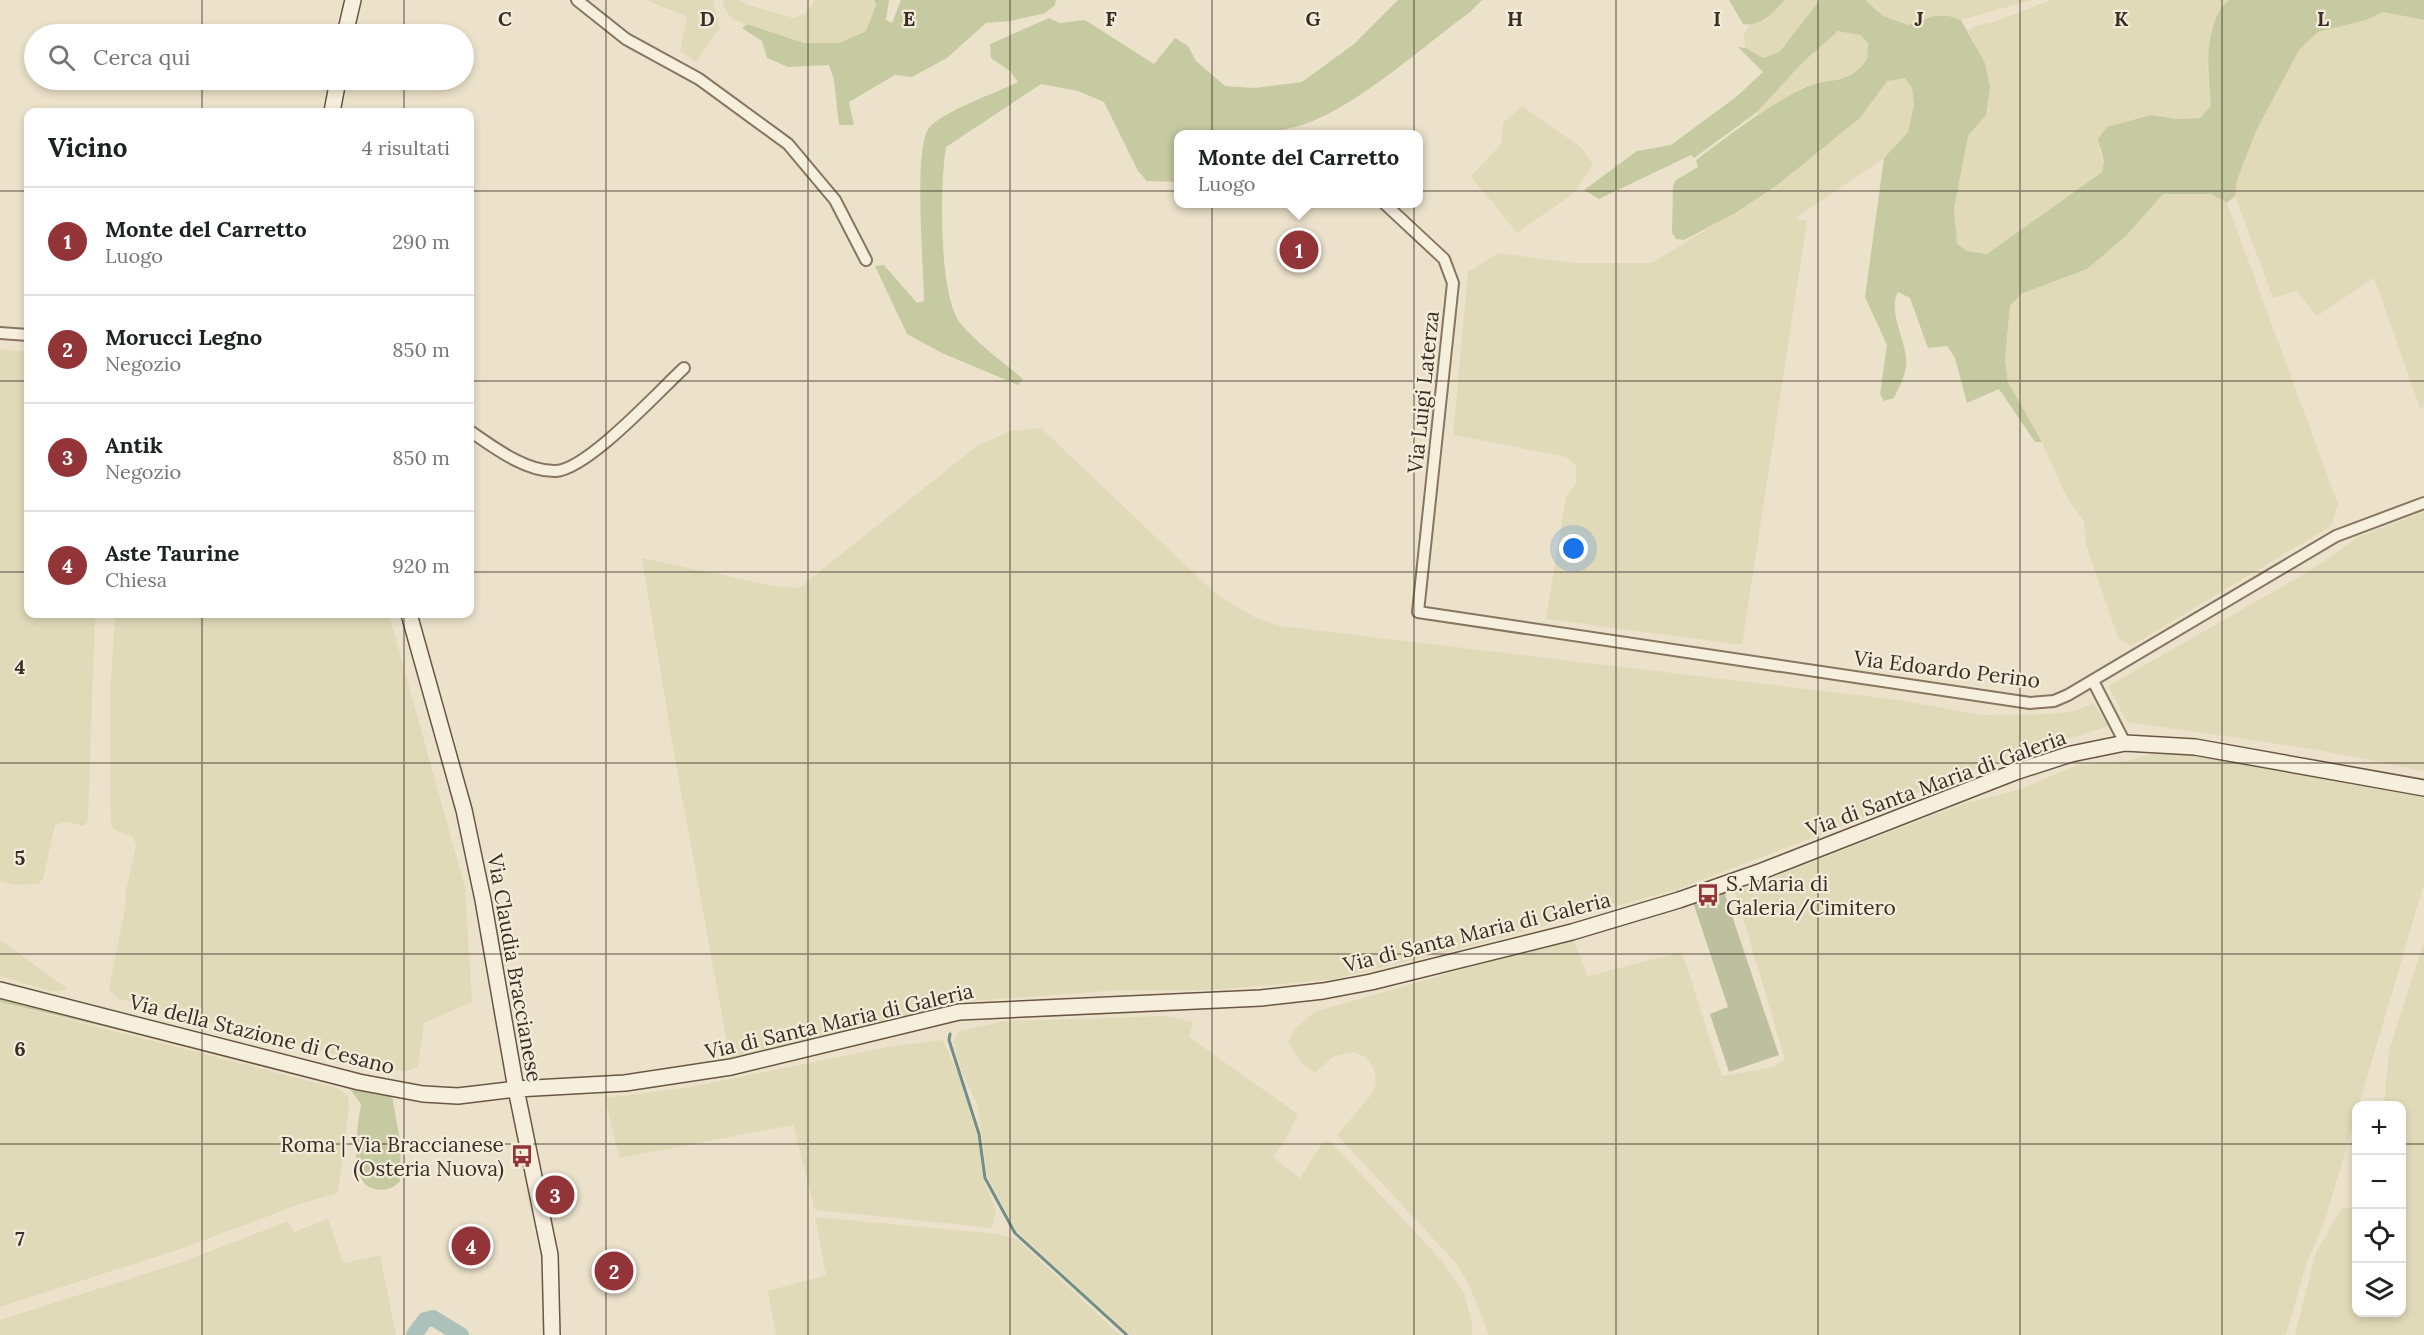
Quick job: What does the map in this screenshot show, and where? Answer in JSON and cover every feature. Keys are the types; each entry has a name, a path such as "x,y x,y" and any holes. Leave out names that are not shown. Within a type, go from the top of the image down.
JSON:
{"street":[{"path":"347,24 353,0"},
{"path":"577,0 626,39 699,79 788,144 835,200 866,260"},
{"path":"333,108 336,90"},
{"name":"Via Luigi Laterza","path":"1389,208 1444,259 1453,283 1418,612"},
{"path":"0,333 24,335"},
{"path":"474,433 529,465 545,470 567,469 595,451 684,368"},
{"name":"Via Edoardo Perino","path":"1418,612 2030,704 2054,701 2093,681 2336,536 2424,503"},
{"name":"Via Claudia Braccianese","path":"410,618 464,810 483,900 516,1089 550,1255 553,1300 552,1335"},
{"path":"2093,681 2125,743"},
{"name":"Via di Santa Maria di Galeria","path":"516,1089 634,1083 707,1072 966,1011 1261,998 1323,991 1371,982 1561,935 1679,900 1782,863 2015,772 2070,754 2125,743 2195,747 2424,788"},
{"name":"Via della Stazione di Cesano","path":"0,990 397,1090 458,1096 516,1089"}],"shaded area":[{"path":"646,0 713,0 720,28 696,62 680,51 687,17"},
{"path":"723,0 740,0 748,5 794,18 804,14 815,0 874,0 876,5 866,31 839,43 804,43 732,19 723,6"},
{"path":"1785,0 1820,0 1778,52 1763,58 1746,48 1743,35 1750,25 1764,21"},
{"path":"1865,0 2032,0 1961,20 1949,16 1934,16 1908,25 1883,16"},
{"path":"2051,0 2229,0 2207,69 2211,106 2200,118 2177,119 2151,115 2099,150 2104,161 2102,172 1987,254 1967,251 1957,244 1954,209 1968,136 1986,115 1985,63 1968,31 1978,25 1991,23"},
{"path":"2383,12 2424,20 2424,407 2420,408 2374,278 2317,316 2296,291 2273,298 2235,196 2237,180 2257,129 2299,50 2318,32 2366,20"},
{"path":"1846,30 1860,35 1868,43 1867,59 1861,69 1852,76 1804,87 1759,115 1757,112 1802,63 1838,31"},
{"path":"1905,78 1912,88 1914,105 1908,132 1884,158 1796,218 1807,221 1742,645 1546,619 1566,496 1576,484 1576,466 1567,457 1453,435 1468,272 1498,253 1575,263 1652,263 1776,186 1860,118 1887,80"},
{"path":"1522,106 1582,148 1593,165 1574,193 1517,233 1471,176 1501,144 1503,123"},
{"path":"2163,194 2211,194 2227,203 2338,504 2331,526 2131,646 2118,638 2086,544 2084,522 2065,494 2042,442 2008,382 2005,359 2010,307 2021,294 2087,269 2126,236"},
{"path":"0,349 24,352 24,618 95,618 88,821 84,826 65,822 55,825 43,879 38,884 15,885 0,881"},
{"path":"1041,428 1216,594 1254,617 1281,626 1898,700 1982,715 2050,714 2075,711 2093,703 2109,726 1961,773 1849,824 1678,889 1474,945 1334,979 1215,990 1121,990 957,1002 869,1027 730,1059 673,748 642,558 774,586 799,588 978,445 1011,431"},
{"path":"2424,512 2424,771 2318,750 2127,722 2108,686 2311,570 2358,537"},
{"path":"115,618 390,618 465,888 472,1002 424,1023 418,1066 406,1072 117,998 109,989 126,904 125,894 136,846 133,837 111,826 110,695"},
{"path":"2155,753 2210,754 2424,794 2424,884 2360,1101 2352,1101 2352,1129 2325,1221 2306,1265 2286,1335 1489,1335 1468,1283 1455,1262 1337,1135 1371,1095 1376,1084 1374,1068 1366,1057 1353,1052 1333,1057 1315,1073 1302,1064 1288,1043 1293,1031 1314,1012 1572,938 1588,976 1682,952 1722,1076 1773,1067 1785,1059 1735,892 1960,805 2021,789 2077,765 2127,761"},
{"path":"0,940 68,989 53,992 0,976"},
{"path":"2424,941 2424,1335 2295,1335 2316,1252 2342,1208 2352,1207 2352,1317 2406,1317 2406,1101 2384,1101 2389,1050"},
{"path":"0,1002 337,1088 348,1096 349,1107 338,1193 303,1203 183,1248 0,1307"},
{"path":"1166,1016 1193,1022 1189,1037 1298,1114 1285,1141 1273,1157 1300,1178 1324,1141 1331,1142 1441,1260 1464,1293 1472,1324 1472,1335 1130,1335 1017,1231 987,1176 978,1106 961,1070 953,1042 959,1031 1004,1021"},
{"path":"943,1040 959,1077 979,1143 984,1181 996,1210 992,1228 815,1210 793,1125 619,1158 605,1098 691,1087 892,1046"},
{"path":"815,1217 998,1234 1017,1239 1120,1335 776,1335 768,1291 826,1275"},
{"path":"328,1219 343,1263 380,1255 396,1335 0,1335 0,1320 182,1262 288,1221 294,1232"}],"green space":[{"path":"874,0 889,0 886,20 892,23 901,0 1056,0 1055,5 1045,13 1010,21 986,23 947,58 912,77 895,75 849,102 854,125 839,125 834,80 829,65 788,67 767,58 762,41 742,28 747,24 804,43 839,43 866,31 876,5"},
{"path":"1398,0 1482,0 1470,12 1374,85 1334,111 1315,120 1282,130 1174,130 1174,182 1147,181 1138,171 1104,102 1078,91 1041,84 946,147 944,164 943,238 948,290 954,310 961,324 983,346 1023,379 1018,385 942,353 907,334 875,266 884,265 917,303 924,301 920,184 924,140 929,128 945,115 1018,82 1010,71 991,58 990,44 1049,18 1060,23 1085,20 1154,64 1175,38 1188,46 1196,61 1225,86 1254,88 1302,82 1354,44"},
{"path":"1729,0 1785,0 1767,18 1756,23 1743,24"},
{"path":"1820,0 1865,0 1883,16 1908,25 1934,16 1949,16 1961,20 1985,63 1990,87 1986,115 1968,136 1954,209 1957,244 1967,251 1987,254 2102,172 2104,161 2098,139 2107,127 2151,115 2177,119 2200,118 2211,106 2209,50 2211,35 2215,21 2229,0 2424,0 2424,20 2383,12 2366,20 2318,32 2299,50 2257,129 2237,180 2235,196 2227,203 2211,194 2163,194 2126,236 2087,269 2021,294 2010,306 2005,359 2008,382 2042,442 2035,442 1999,389 1967,403 1955,358 1947,346 1928,348 1910,298 1898,292 1895,307 1897,324 1905,349 1906,368 1894,398 1884,401 1880,394 1887,345 1865,297 1884,158 1908,132 1914,105 1912,88 1905,78 1887,81 1860,118 1776,186 1735,213 1684,240 1676,239 1672,233 1673,186 1676,180 1698,167 1696,160 1774,105 1811,85 1853,74 1867,59 1868,43 1860,35 1838,31 1802,63 1757,112 1694,158 1691,155 1599,199 1584,190 1637,151 1671,145 1736,97 1763,72 1738,47 1746,48 1763,58 1779,52"},
{"path":"1724,892 1779,1055 1729,1072 1710,1014 1728,1007 1693,902"},
{"path":"0,996 392,1096 401,1146 400,1181 392,1188 379,1190 366,1184 360,1176 357,1165 356,1139 361,1104 350,1089 233,1057 0,1002"}],"waterway":[{"path":"950,1034 949,1040 979,1134 985,1178 1015,1233 1127,1335"},
{"path":"414,1335 425,1320 433,1318 461,1335"}],"place":[{"name":"Monte del Carretto","path":"1299,250"},
{"name":"S. Maria di Galeria/Cimitero","path":"1708,895"},
{"name":"Roma | Via Braccianese (Osteria Nuova)","path":"522,1156"},
{"name":"Antik","path":"555,1195"},
{"name":"Aste Taurine","path":"471,1246"},
{"name":"Morucci Legno","path":"614,1271"}]}
